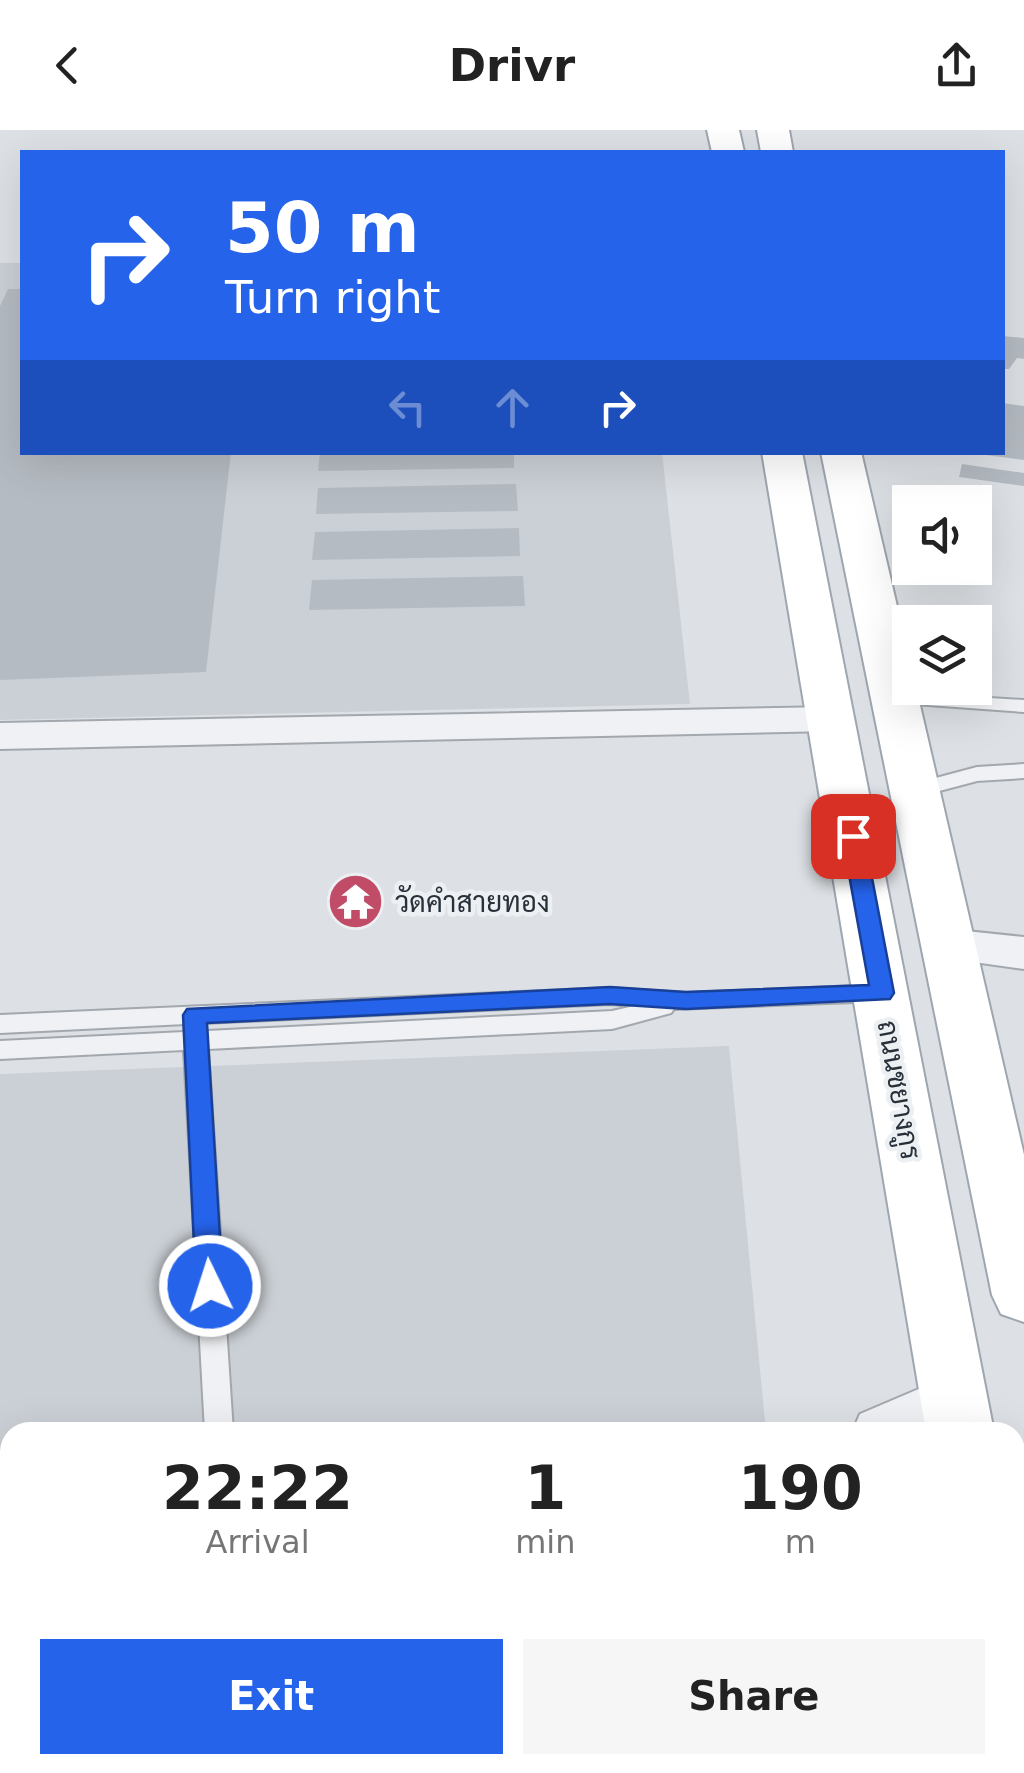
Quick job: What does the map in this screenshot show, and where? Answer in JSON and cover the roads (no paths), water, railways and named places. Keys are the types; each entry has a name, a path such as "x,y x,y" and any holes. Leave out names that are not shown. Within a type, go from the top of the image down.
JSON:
{"main road":[{"name":"ถนนชยางกูร","path":"783,455 957,1415"},
{"path":"842,455 892,698"},
{"path":"894,705 1024,1295"}],"street":[{"path":"0,736 831,719"},
{"path":"947,944 1024,953"},
{"path":"925,1422 957,1415"}],"lane":[{"path":"992,704 1024,706"},
{"path":"913,791 977,774 1024,771"},
{"path":"0,1024 195,1028 612,1020 686,1001 882,993"},
{"path":"0,1050 195,1028"},
{"path":"195,1028 218,1422"}],"place":[{"name":"วัดคำสายทอง","path":"356,902"}]}
